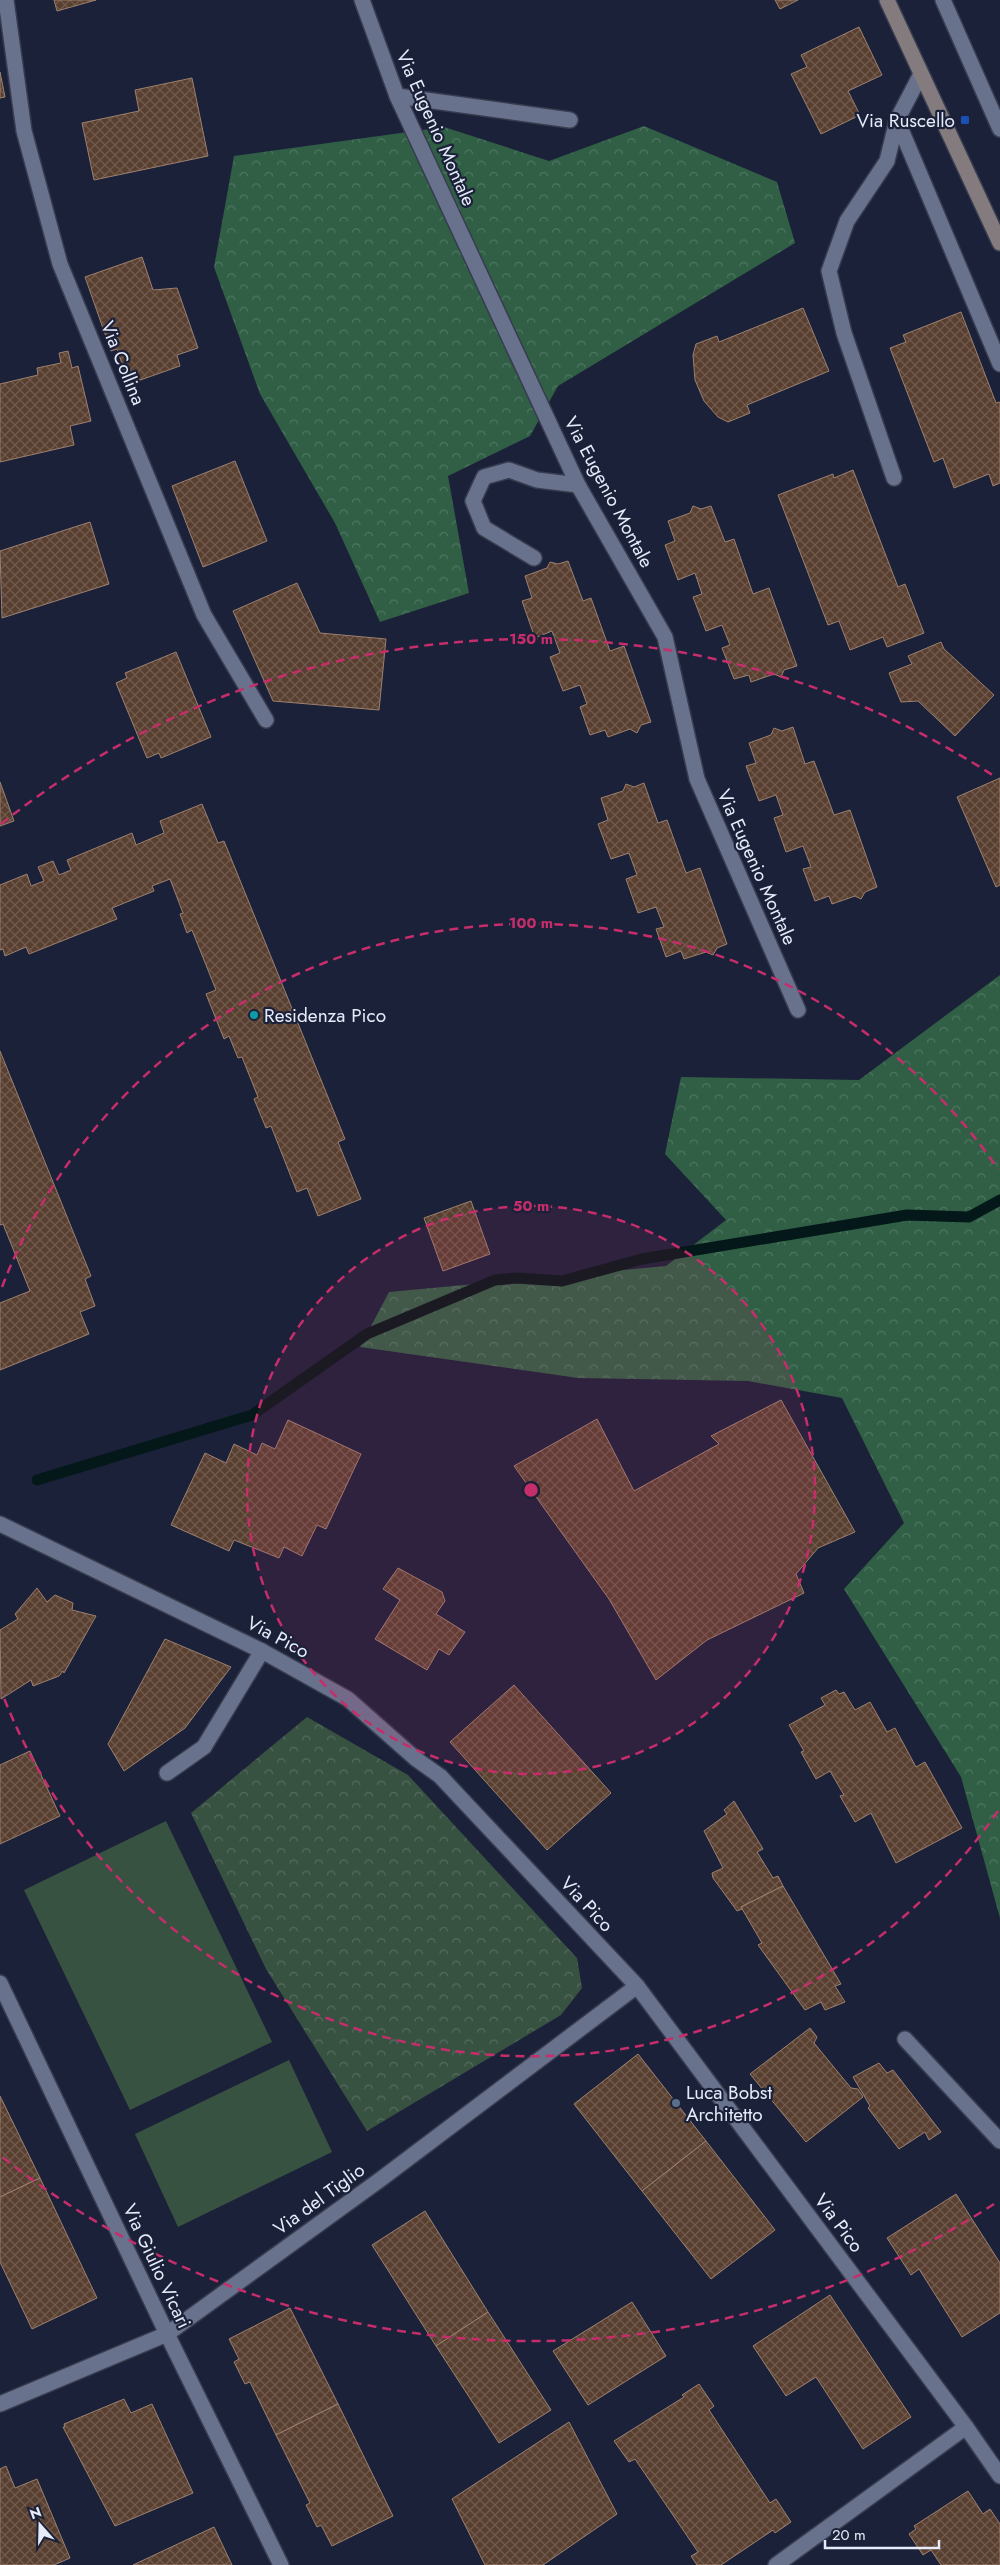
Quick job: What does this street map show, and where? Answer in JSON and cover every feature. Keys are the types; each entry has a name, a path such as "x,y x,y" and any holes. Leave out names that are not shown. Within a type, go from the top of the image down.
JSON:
{"main road":[{"path":"887,0 1000,243"}],"street":[{"name":"Via Collina","path":"6,0 24,131 60,264 204,615 266,720"},
{"name":"Via Eugenio Montale","path":"362,0 397,96 578,485 665,637 697,779 798,1010"},
{"path":"943,0 1000,129"},
{"path":"894,478 844,332 828,271 847,221 887,161 897,120 921,74"},
{"path":"397,96 570,120"},
{"path":"897,120 1000,364"},
{"path":"534,558 484,528 473,501 484,477 509,470 537,480 578,485"},
{"name":"Via Pico","path":"0,1524 262,1650 348,1699 416,1759 440,1776 637,1986 966,2427 1000,2476"},
{"path":"167,1773 204,1748 262,1650"},
{"name":"Via Giulio Vicari","path":"0,1984 167,2334 281,2565"},
{"name":"Via del Tiglio","path":"0,2404 167,2334 380,2179 637,1986"},
{"path":"905,2039 1000,2141"},
{"path":"776,2565 966,2427"}],"green space":[{"path":"644,126 777,182 795,243 558,386 530,436 448,476 469,593 380,622 335,523 260,394 214,267 234,156 444,127 549,161"},
{"path":"1000,975 1000,1918 961,1777 844,1589 904,1523 842,1398 748,1381 578,1378 360,1347 389,1292 666,1266 726,1220 665,1154 681,1077 859,1080"},
{"path":"307,1717 408,1775 577,1958 582,1988 561,2015 367,2131 266,1969 191,1813"},
{"path":"166,1821 272,2042 130,2110 24,1890"},
{"path":"289,2060 332,2152 178,2227 135,2134"}],"building":[{"path":"54,0 96,0 57,11"},
{"path":"775,0 798,0 780,9"},
{"path":"859,27 882,75 848,91 860,115 821,134 791,74 807,67 801,55"},
{"path":"0,72 5,97 0,98"},
{"path":"192,78 208,156 94,180 82,123 139,111 135,90"},
{"path":"142,257 153,290 177,288 198,348 177,355 180,366 129,384 117,349 111,351 85,277"},
{"path":"803,308 829,371 747,405 750,413 728,422 718,417 704,401 695,380 693,355 696,344 717,336 719,342"},
{"path":"961,312 996,403 1000,402 1000,483 993,486 989,474 954,488 943,458 934,462 890,348 906,342 903,335"},
{"path":"68,351 72,368 78,366 91,421 70,426 74,445 0,462 0,384 38,375 37,368 61,363 59,353"},
{"path":"235,461 267,541 203,567 172,486"},
{"path":"853,470 898,587 905,584 924,633 887,647 883,637 850,650 839,621 828,625 778,495 833,474 834,478"},
{"path":"693,506 701,509 711,506 725,542 734,539 753,594 769,588 797,666 784,670 781,677 774,674 751,682 749,675 734,679 722,648 730,645 722,625 706,631 693,597 702,594 695,573 678,580 665,545 675,541 668,521 690,513"},
{"path":"90,522 109,584 2,618 0,551"},
{"path":"568,561 583,601 591,598 610,651 624,646 651,722 641,725 637,733 630,729 608,737 605,730 590,735 580,707 587,704 580,685 563,691 550,657 560,653 552,631 535,638 522,601 532,598 525,576 547,568 550,562 558,564"},
{"path":"297,583 320,633 386,639 379,710 273,701 233,611"},
{"path":"941,642 944,649 994,695 955,736 918,701 901,702 889,673 912,664 908,656"},
{"path":"176,652 211,737 161,758 159,753 147,758 116,683 127,678 125,673"},
{"path":"793,727 805,764 814,761 834,815 850,810 877,887 865,892 861,899 855,896 832,904 829,896 815,901 803,869 811,867 803,846 786,852 774,818 783,815 776,795 759,801 746,766 756,763 749,743 771,735 774,728 782,731"},
{"path":"1000,778 1000,885 996,887 957,797"},
{"path":"0,782 14,821 0,826"},
{"path":"644,783 658,823 667,820 686,873 700,868 727,944 717,948 713,955 706,952 684,959 681,951 666,957 656,929 664,927 656,907 638,913 626,879 637,875 629,853 611,859 598,824 608,820 601,798 623,791 626,784 634,787"},
{"name":"Residenza Pico","path":"202,804 218,843 224,841 345,1139 338,1142 361,1199 318,1216 307,1188 297,1192 271,1126 266,1128 254,1099 258,1097 242,1057 238,1058 229,1036 224,1039 206,994 216,990 192,930 187,933 180,914 183,913 170,879 152,886 154,891 112,908 117,919 29,954 26,947 5,956 3,949 0,950 0,885 27,874 31,886 44,881 38,867 53,861 59,875 71,870 67,860 132,833 136,845 164,833 160,821"},
{"path":"0,1051 91,1276 85,1279 95,1306 80,1312 89,1334 0,1370 0,1303 30,1291 3,1224 0,1225"},
{"path":"471,1201 490,1254 443,1271 424,1218"},
{"path":"781,1400 855,1532 818,1548 796,1574 804,1593 707,1640 656,1680 609,1599 514,1466 597,1419 634,1491 719,1444 711,1436"},
{"path":"288,1420 361,1454 326,1529 317,1525 302,1556 284,1547 279,1558 234,1540 229,1551 171,1525 205,1453 226,1463 234,1444 257,1455 262,1443 275,1449"},
{"path":"398,1568 442,1592 445,1601 436,1614 465,1632 449,1655 439,1649 427,1670 375,1639 400,1600 383,1589"},
{"path":"37,1588 47,1602 55,1595 73,1603 72,1610 96,1616 64,1673 63,1671 59,1676 33,1686 31,1680 1,1699 0,1630 18,1619 15,1614"},
{"path":"165,1639 231,1667 185,1728 124,1771 108,1744"},
{"path":"514,1685 611,1793 547,1850 450,1742"},
{"path":"836,1690 839,1694 844,1692 855,1710 870,1702 887,1732 895,1728 916,1767 925,1762 962,1828 896,1863 871,1813 855,1822 840,1796 844,1795 830,1771 816,1779 801,1752 804,1751 789,1725 825,1705 821,1698"},
{"path":"30,1751 60,1816 0,1844 0,1765"},
{"path":"734,1801 763,1849 757,1852 773,1878 778,1876 783,1886 741,1907 742,1909 737,1911 713,1878 712,1873 723,1868 704,1831 727,1814 724,1810"},
{"path":"783,1886 841,1984 835,1986 845,2002 825,2010 821,2002 805,2010 758,1945 762,1943 741,1907"},
{"path":"810,2028 817,2037 814,2043 851,2088 858,2089 863,2097 806,2142 750,2074"},
{"path":"638,2054 706,2141 642,2191 574,2104"},
{"path":"879,2063 887,2073 893,2070 941,2132 929,2140 925,2132 899,2149 868,2108 870,2106 853,2077"},
{"path":"0,2096 40,2178 0,2197"},
{"path":"706,2141 775,2230 711,2279 642,2191"},
{"path":"40,2178 97,2298 32,2329 0,2262 0,2197"},
{"path":"956,2194 1000,2263 1000,2313 962,2337 919,2269 911,2275 887,2238"},
{"path":"425,2211 488,2312 436,2346 372,2245"},
{"path":"830,2295 911,2417 863,2449 816,2377 786,2396 753,2346"},
{"path":"632,2302 666,2356 588,2405 553,2351"},
{"path":"290,2308 338,2404 276,2435 250,2382 245,2384 234,2362 239,2359 229,2339"},
{"path":"488,2312 551,2410 499,2443 436,2346"},
{"path":"699,2384 714,2406 709,2410 770,2503 776,2499 791,2522 775,2533 773,2530 721,2565 697,2565 691,2556 698,2552 635,2459 629,2462 614,2441 684,2397 682,2395"},
{"path":"124,2399 131,2413 152,2404 193,2493 115,2526 63,2427 65,2427 64,2424"},
{"path":"338,2404 393,2516 332,2546 321,2525 317,2527 306,2505 310,2503 276,2435"},
{"path":"569,2422 617,2514 543,2565 485,2565 452,2499"},
{"path":"6,2466 15,2488 37,2479 70,2558 54,2565 0,2565 0,2469"},
{"path":"968,2491 983,2514 990,2509 1000,2524 1000,2565 941,2565 931,2550 923,2555 909,2534 916,2529 914,2526"},
{"path":"214,2527 232,2565 133,2565"}],"waterway":[{"path":"37,1480 252,1415 367,1334 495,1280 517,1278 562,1281 642,1259 907,1215 969,1217 1000,1200"}],"place":[{"name":"Via Ruscello","path":"965,120"},
{"name":"Residenza Pico","path":"254,1015"},
{"name":"Luca Bobst Architetto","path":"676,2103"}]}
